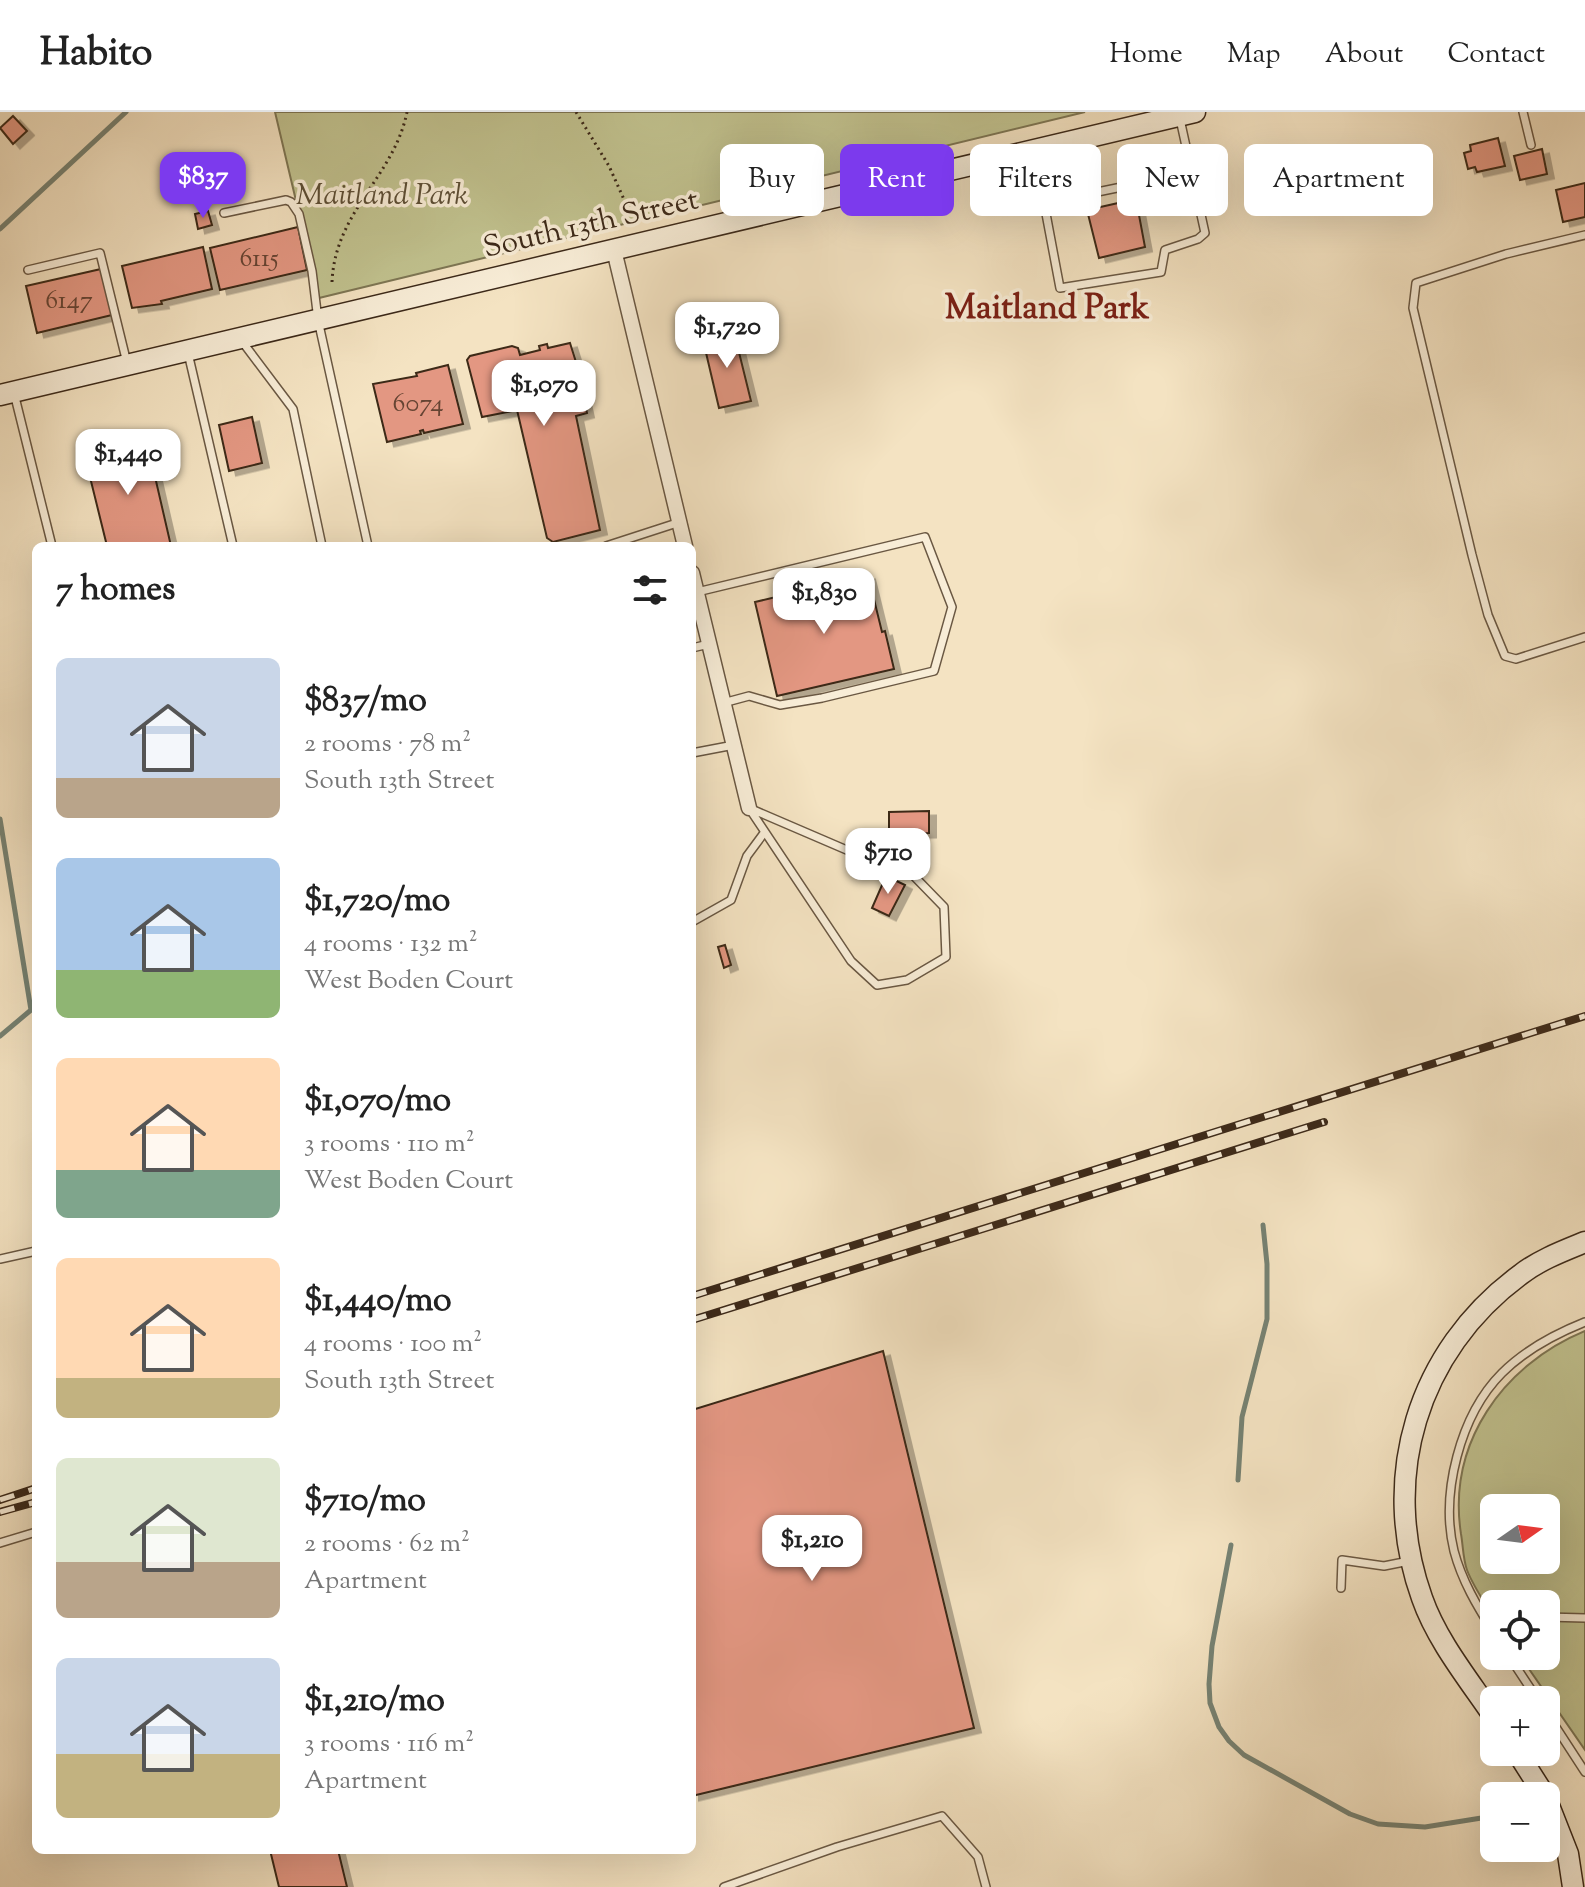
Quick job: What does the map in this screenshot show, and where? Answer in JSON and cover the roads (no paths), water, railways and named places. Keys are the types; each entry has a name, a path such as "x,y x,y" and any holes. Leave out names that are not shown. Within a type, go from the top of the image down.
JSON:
{"street":[{"name":"South 13th Street","path":"1056,144 1187,114"},
{"name":"South 13th Street","path":"7,394 970,164"},
{"path":"614,250 684,542"},
{"path":"696,588 749,808"},
{"path":"1480,1696 1442,1638 1423,1601 1411,1560 1404,1522 1404,1479 1411,1438 1422,1400 1441,1360 1463,1327 1513,1280 1552,1256 1585,1242"},
{"path":"1560,1833 1568,1854 1573,1887"}],"lane":[{"path":"1523,112 1531,145"},
{"path":"1046,216 1060,288 1161,272 1165,250 1198,239 1205,233 1187,114"},
{"path":"224,213 286,200 299,214 312,271 318,320 367,542"},
{"path":"1585,235 1506,254 1416,283 1413,308 1472,555 1501,649 1505,656 1516,659 1585,637"},
{"path":"28,270 100,253 127,365"},
{"path":"240,338 293,409 321,542"},
{"path":"187,351 232,542"},
{"path":"7,394 51,542"},
{"path":"618,542 680,522"},
{"path":"697,592 925,537 952,607 934,671 780,705 749,696 723,703"},
{"path":"696,647 709,644"},
{"path":"696,752 734,745"},
{"path":"749,808 884,866 910,872 944,907 946,957 907,980 877,985 851,961 749,808"},
{"path":"696,920 731,900 747,856 764,833"},
{"path":"0,1259 32,1252"},
{"path":"1480,1610 1470,1594 1452,1540 1449,1512 1457,1455 1485,1396 1500,1374 1546,1339 1585,1322"},
{"path":"0,1543 32,1533"},
{"path":"1341,1588 1342,1560 1384,1566 1411,1560"},
{"path":"1560,1617 1585,1618"},
{"path":"1560,1734 1585,1772"},
{"path":"724,1887 837,1847 942,1816 978,1857 986,1887"}],"waterway":[{"path":"0,229 126,112"},
{"path":"0,819 31,1010 0,1036"},
{"path":"1238,1480 1242,1417 1267,1319 1263,1225"},
{"path":"1231,1545 1212,1646 1209,1684 1210,1703 1219,1727 1229,1741 1244,1755 1350,1814 1378,1824 1425,1827 1480,1818"}],"railway":[{"path":"696,1295 1585,1016"},
{"path":"696,1319 1324,1122"},
{"path":"0,1500 32,1489"},
{"path":"0,1512 32,1503"}],"district":[{"name":"Maitland Park","path":"1047,309"}]}
